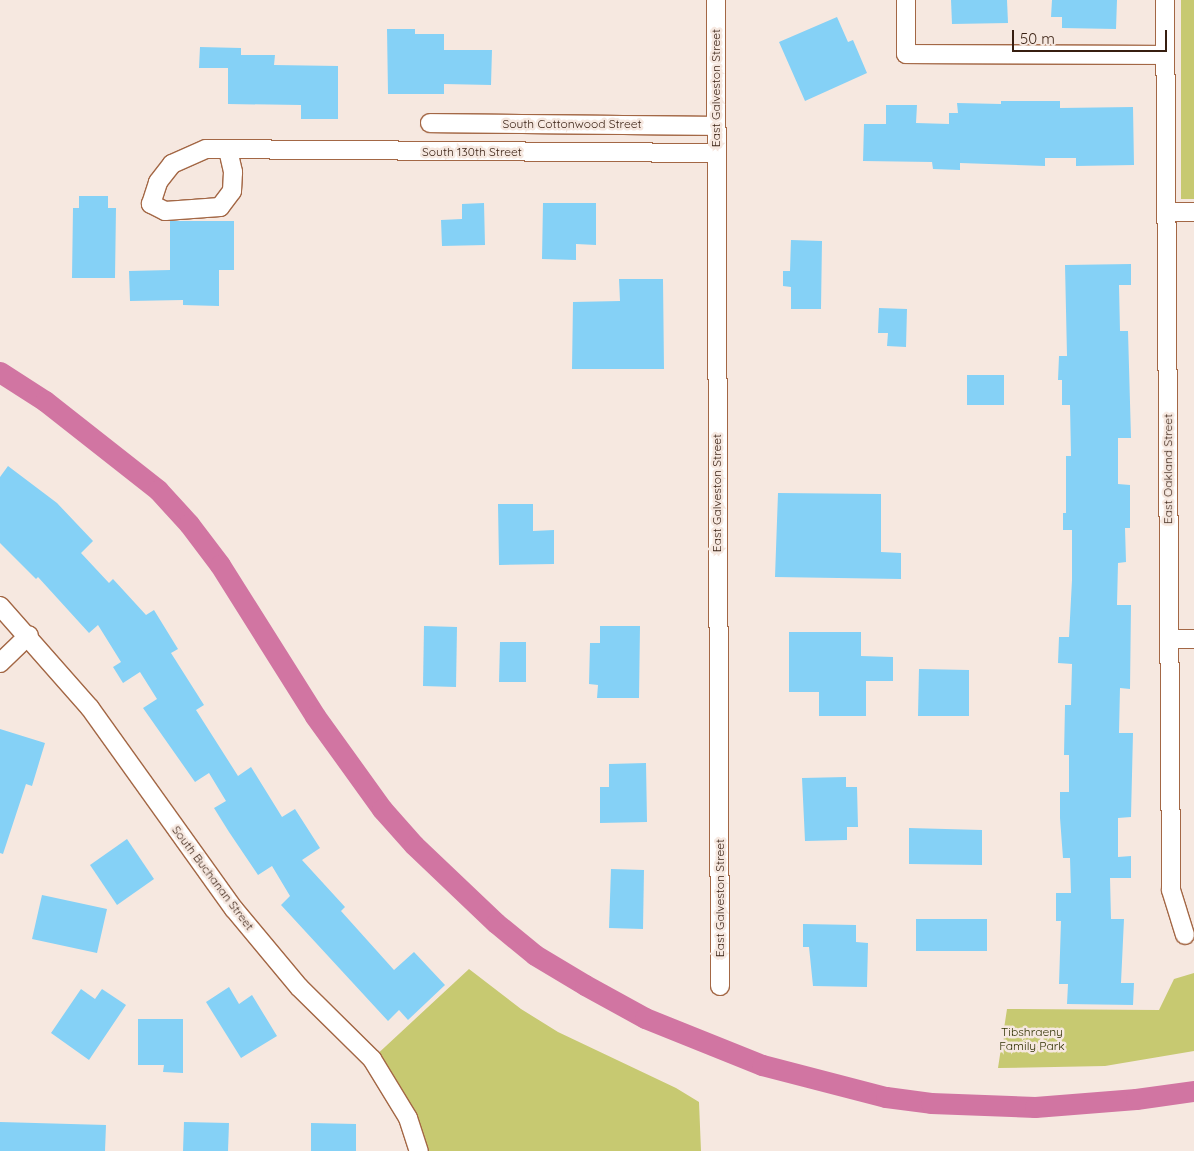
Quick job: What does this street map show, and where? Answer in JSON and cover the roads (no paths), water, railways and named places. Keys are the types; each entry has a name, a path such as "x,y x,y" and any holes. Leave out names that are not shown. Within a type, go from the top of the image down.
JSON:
{"street":[{"name":"East Galveston Street","path":"716,0 715,126 720,986"},
{"path":"906,0 906,54 1165,55"},
{"name":"East Oakland Street","path":"1165,0 1171,890 1184,935"},
{"name":"South Cottonwood Street","path":"430,123 715,126"},
{"name":"South 130th Street","path":"228,150 233,172 232,191 220,207 165,211 151,204 158,182 172,164 206,149 716,153"},
{"path":"1166,212 1194,212"},
{"name":"South Buchanan Street","path":"0,606 29,635 90,708 234,909 299,987 372,1059 408,1118 419,1151"},
{"path":"0,664 29,635"},
{"path":"1169,639 1194,639"}],"waterway":[{"path":"0,372 45,401 158,490 189,524 220,565 315,716 382,809 414,845 496,923 535,955 645,1018 762,1065 886,1097 931,1103 1035,1107 1136,1099 1194,1091"}],"park label":[{"name":"Tibshraeny Family Park","path":"1032,1039"}]}
